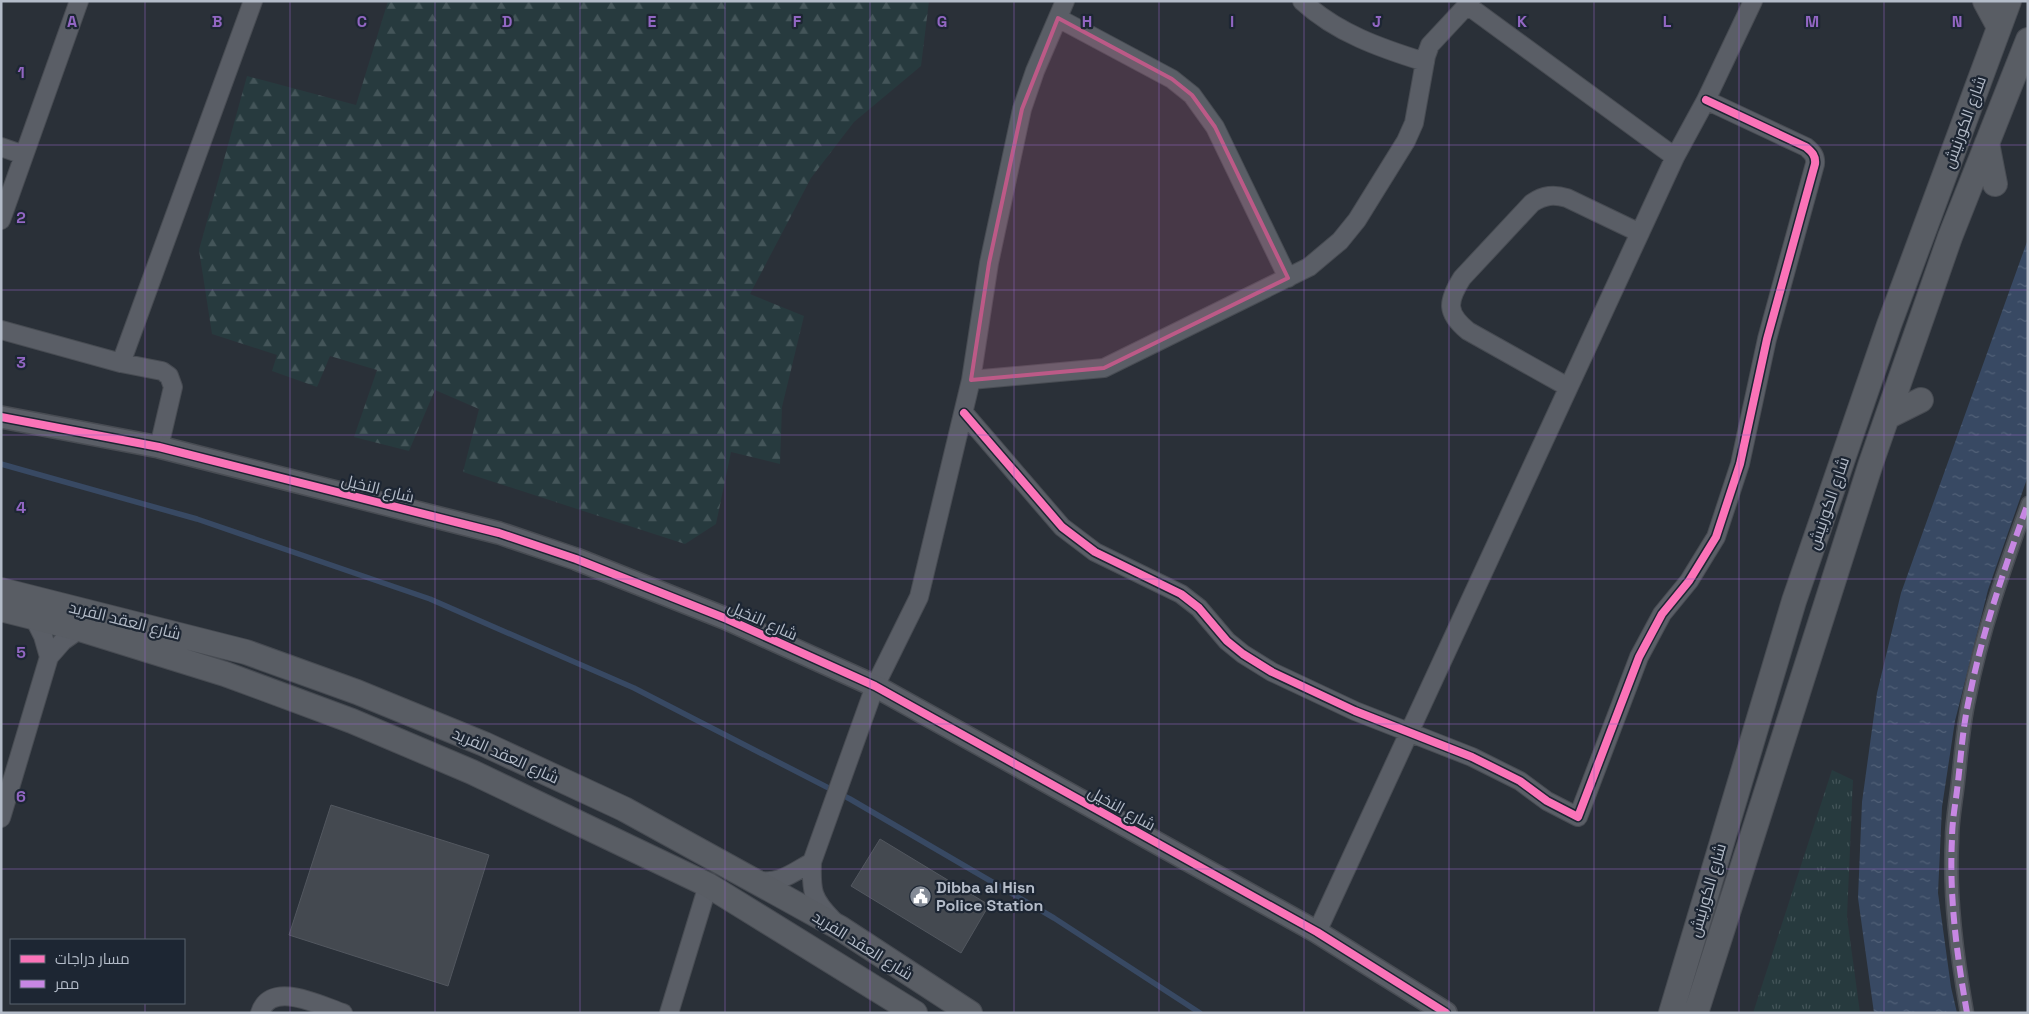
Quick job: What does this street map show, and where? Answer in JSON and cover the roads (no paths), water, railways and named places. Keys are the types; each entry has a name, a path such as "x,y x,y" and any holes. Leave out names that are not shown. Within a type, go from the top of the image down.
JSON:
{"main road":[{"path":"1985,1 1999,26"},
{"name":"شارع الكورنيش","path":"1671,1013 1756,722 1794,601 1889,325 2009,1"},
{"name":"شارع الكورنيش","path":"1696,1013 1887,417 1950,237 2028,40"},
{"path":"1987,143 1995,184"},
{"path":"1887,417 1921,400"},
{"name":"شارع العقد الفريد","path":"1,590 246,652 357,692 484,744 624,809 840,928 970,1013"},
{"name":"شارع العقد الفريد","path":"1,609 80,629 225,674 352,721 472,772 708,885 912,1012"}],"street":[{"path":"1,220 79,1"},
{"path":"121,363 253,1"},
{"path":"840,928 824,911 811,888 812,862 876,686 919,598 971,380 989,262 1022,109 1035,71 1065,1"},
{"path":"1302,1 1318,16 1349,34 1378,47 1424,62"},
{"path":"1318,932 1675,157 1706,100 1753,1"},
{"path":"971,380 1104,368 1309,267 1340,241 1357,220 1406,141 1414,122 1424,62 1430,45 1469,3 1675,157"},
{"path":"1058,18 1172,79 1198,101 1235,164 1288,278"},
{"path":"964,413 1042,506 1080,542 1126,568 1181,594 1199,608 1227,641 1272,672 1354,711 1472,757 1520,781 1547,801 1578,817 1639,657 1662,614 1688,581 1716,537 1740,464 1768,339 1816,159 1806,147 1706,100"},
{"path":"1,147 24,155"},
{"path":"1568,387 1468,332 1457,322 1452,314 1450,301 1454,291 1462,278 1519,216 1541,197 1559,195 1640,233"},
{"path":"1,330 121,363 162,371 169,376 173,386 159,447"},
{"name":"شارع النخيل","path":"1,417 159,447 499,532 584,562 727,619 876,686 1318,932 1446,1013"},
{"path":"1967,1013 1958,956 1953,905 1952,839 1960,765 1969,700 1984,638 2003,572 2028,503"},
{"path":"33,616 44,636 49,657"},
{"path":"1,818 49,657 63,641 80,629"},
{"path":"746,876 764,883 779,880 812,862"},
{"path":"668,1013 708,885"},
{"path":"260,1013 271,999 284,995 343,1013"}],"water":[{"path":"2028,239 2028,476 1988,590 1955,721 1942,807 1938,893 1951,987 1957,1013 1874,1013 1858,898 1862,802 1877,693 1901,593"}],"waterway":[{"path":"1,464 197,519 430,599 634,688 850,799 1054,918 1200,1013"}],"place":[{"name":"Dibba al Hisn Police Station","path":"920,896"}]}
